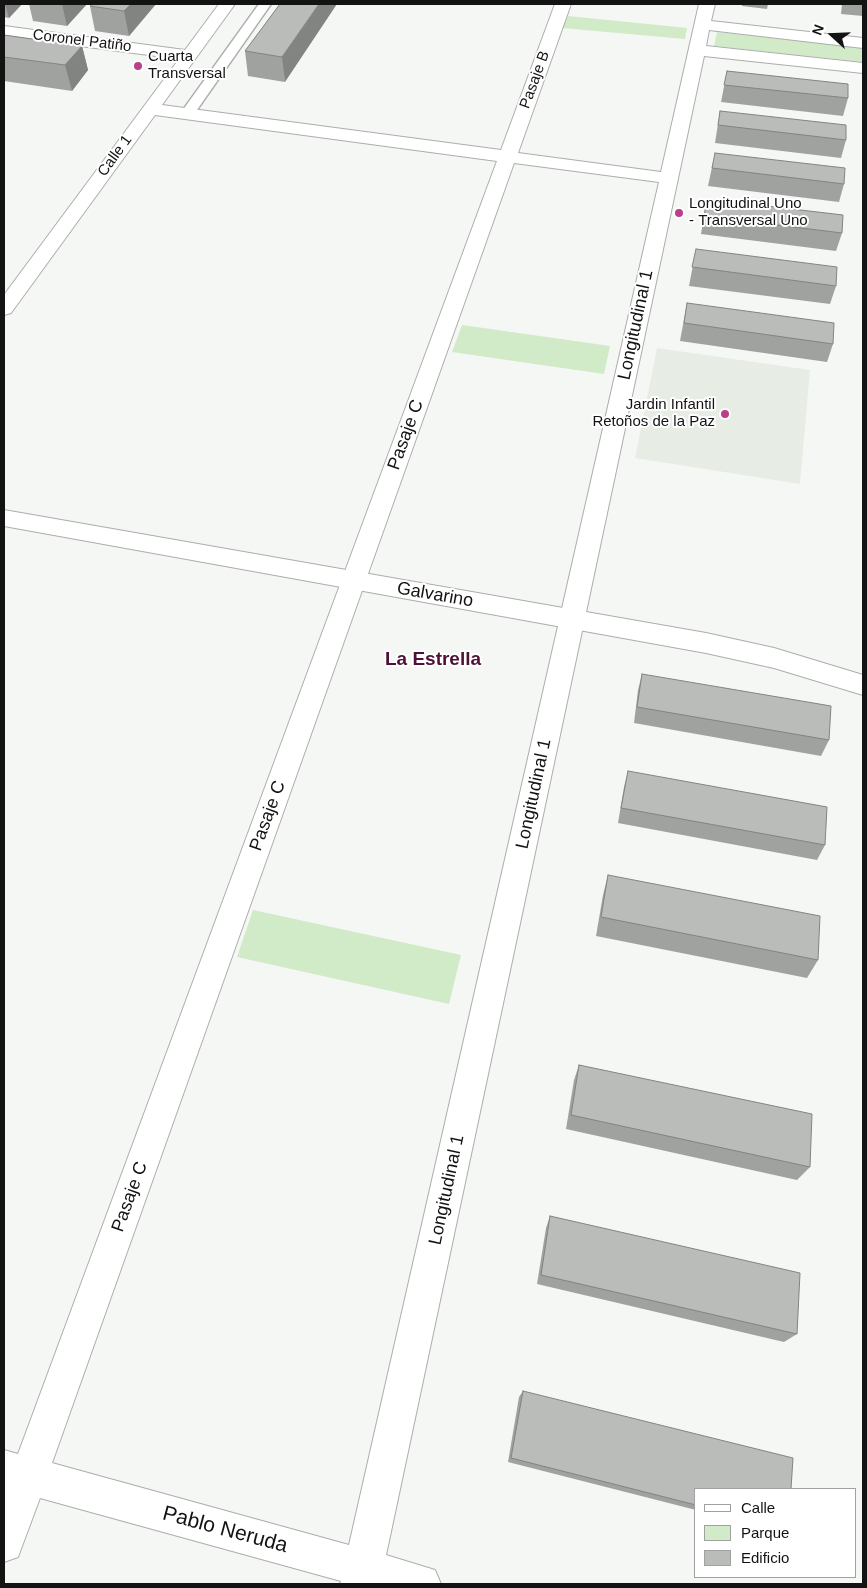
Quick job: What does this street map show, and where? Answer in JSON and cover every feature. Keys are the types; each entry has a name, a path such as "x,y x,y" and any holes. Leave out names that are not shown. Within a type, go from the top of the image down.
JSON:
{"street":[{"name":"Calle 1","path":"4,309 227,4"},
{"name":"Pasaje B","path":"507,157 563,4"},
{"path":"702,26 863,43"},
{"path":"702,26 863,68"},
{"name":"Longitudinal 1","path":"362,1576 702,26"},
{"name":"Coronel Patiño","path":"4,31 189,55"},
{"path":"150,109 669,178"},
{"name":"Pasaje C","path":"4,1543 16,1472 353,581 507,157"},
{"name":"Galvarino","path":"4,518 706,643 774,658 863,685"},
{"name":"Pablo Neruda","path":"16,1472 362,1576 421,1584"}],"lane":[{"path":"187,114 265,4"}],"shaded area":[{"name":"Jardin Infantil Retoños de la Paz","path":"657,348 810,370 800,484 635,458"}],"green space":[{"path":"568,16 687,28 685,39 562,28"},
{"path":"717,32 863,48 863,62 714,46"},
{"path":"462,325 610,346 604,374 452,352"},
{"path":"253,910 461,955 449,1004 237,957"}],"building":[{"path":"92,4 131,4 124,11 90,6"},
{"path":"280,4 319,4 282,57 245,51"},
{"path":"4,35 82,46 65,65 4,57"},
{"path":"727,71 848,84 848,98 724,85"},
{"path":"720,111 846,125 846,140 718,125"},
{"path":"715,153 845,168 844,184 712,168"},
{"path":"707,199 843,215 842,233 704,216"},
{"path":"696,249 837,267 836,286 692,267"},
{"path":"687,303 834,323 833,344 684,323"},
{"path":"642,674 831,706 829,740 637,707"},
{"path":"628,771 827,807 825,845 621,808"},
{"path":"608,875 820,916 818,960 601,917"},
{"path":"579,1065 812,1114 810,1167 571,1115"},
{"path":"550,1216 800,1273 797,1334 541,1275"},
{"path":"523,1391 793,1458 791,1488 694,1488 694,1504 511,1458"}],"place":[{"name":"Cuarta Transversal","path":"138,66"},
{"name":"Longitudinal Uno - Transversal Uno","path":"679,213"},
{"name":"Jardin Infantil Retoños de la Paz","path":"725,414"}],"district":[{"name":"La Estrella","path":"433,660"}]}
